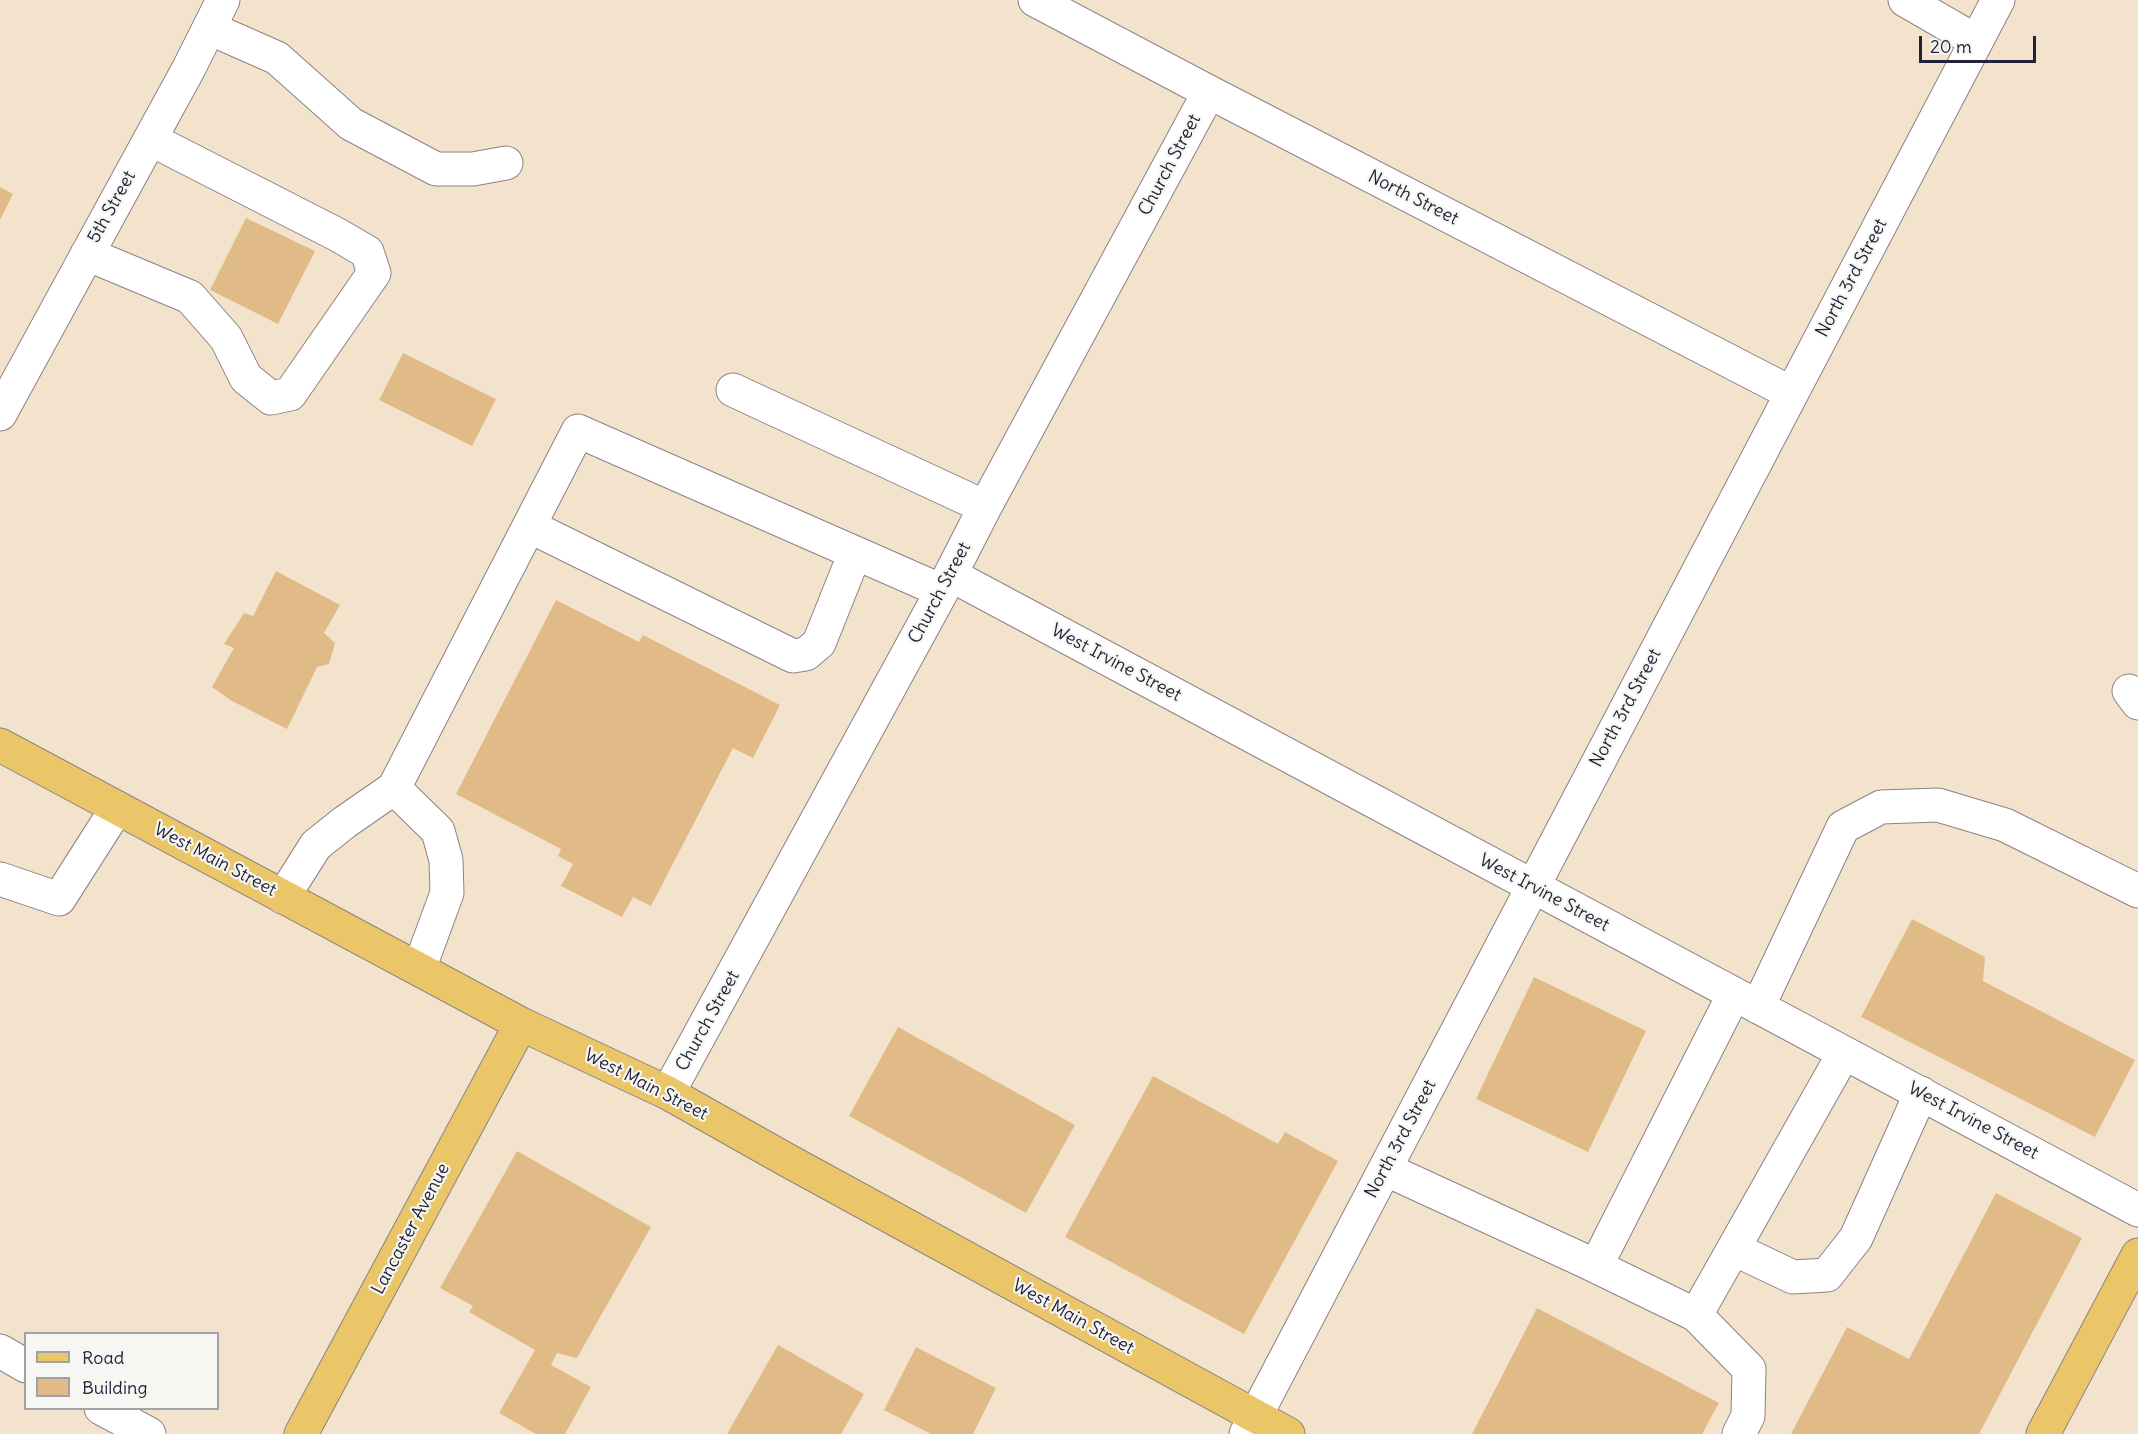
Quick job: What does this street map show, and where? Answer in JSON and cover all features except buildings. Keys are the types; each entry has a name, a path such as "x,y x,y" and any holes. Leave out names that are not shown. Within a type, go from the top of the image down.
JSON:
{"main road":[{"name":"West Main Street","path":"0,745 521,1024 668,1094 1250,1425 1288,1434"},
{"name":"Lancaster Avenue","path":"301,1434 521,1024"},
{"path":"2043,1434 2138,1255"}],"street":[{"name":"North Street","path":"1035,0 1791,393"},
{"path":"1905,0 1976,41"},
{"name":"North 3rd Street","path":"1250,1425 1998,0"},
{"path":"216,14 277,58 351,124 436,169 473,169 506,163"},
{"name":"5th Street","path":"0,414 216,14"},
{"name":"Church Street","path":"668,1094 947,583 985,507 1209,92"},
{"path":"87,254 190,297 226,338 246,378 271,398 290,394 374,273 367,252 338,234 150,139"},
{"path":"733,390 985,507"},
{"name":"West Irvine Street","path":"529,526 578,431 855,553 947,583 1533,887 2138,1210"},
{"path":"283,897 316,845 394,788 529,526 793,656 806,654 819,643 855,553"},
{"path":"394,788 438,831 446,860 447,893 419,969"},
{"path":"1596,1266 1843,827 1881,807 1938,805 2005,825 2138,891"},
{"path":"0,879 59,899 117,808"},
{"path":"1696,1316 1844,1053"},
{"path":"1734,1249 1793,1277 1827,1275 1856,1238 1921,1094"},
{"path":"1385,1168 1596,1266 1696,1316 1749,1369 1748,1416 1739,1434"},
{"path":"0,1352 24,1365"},
{"path":"105,1410 149,1434"}]}
